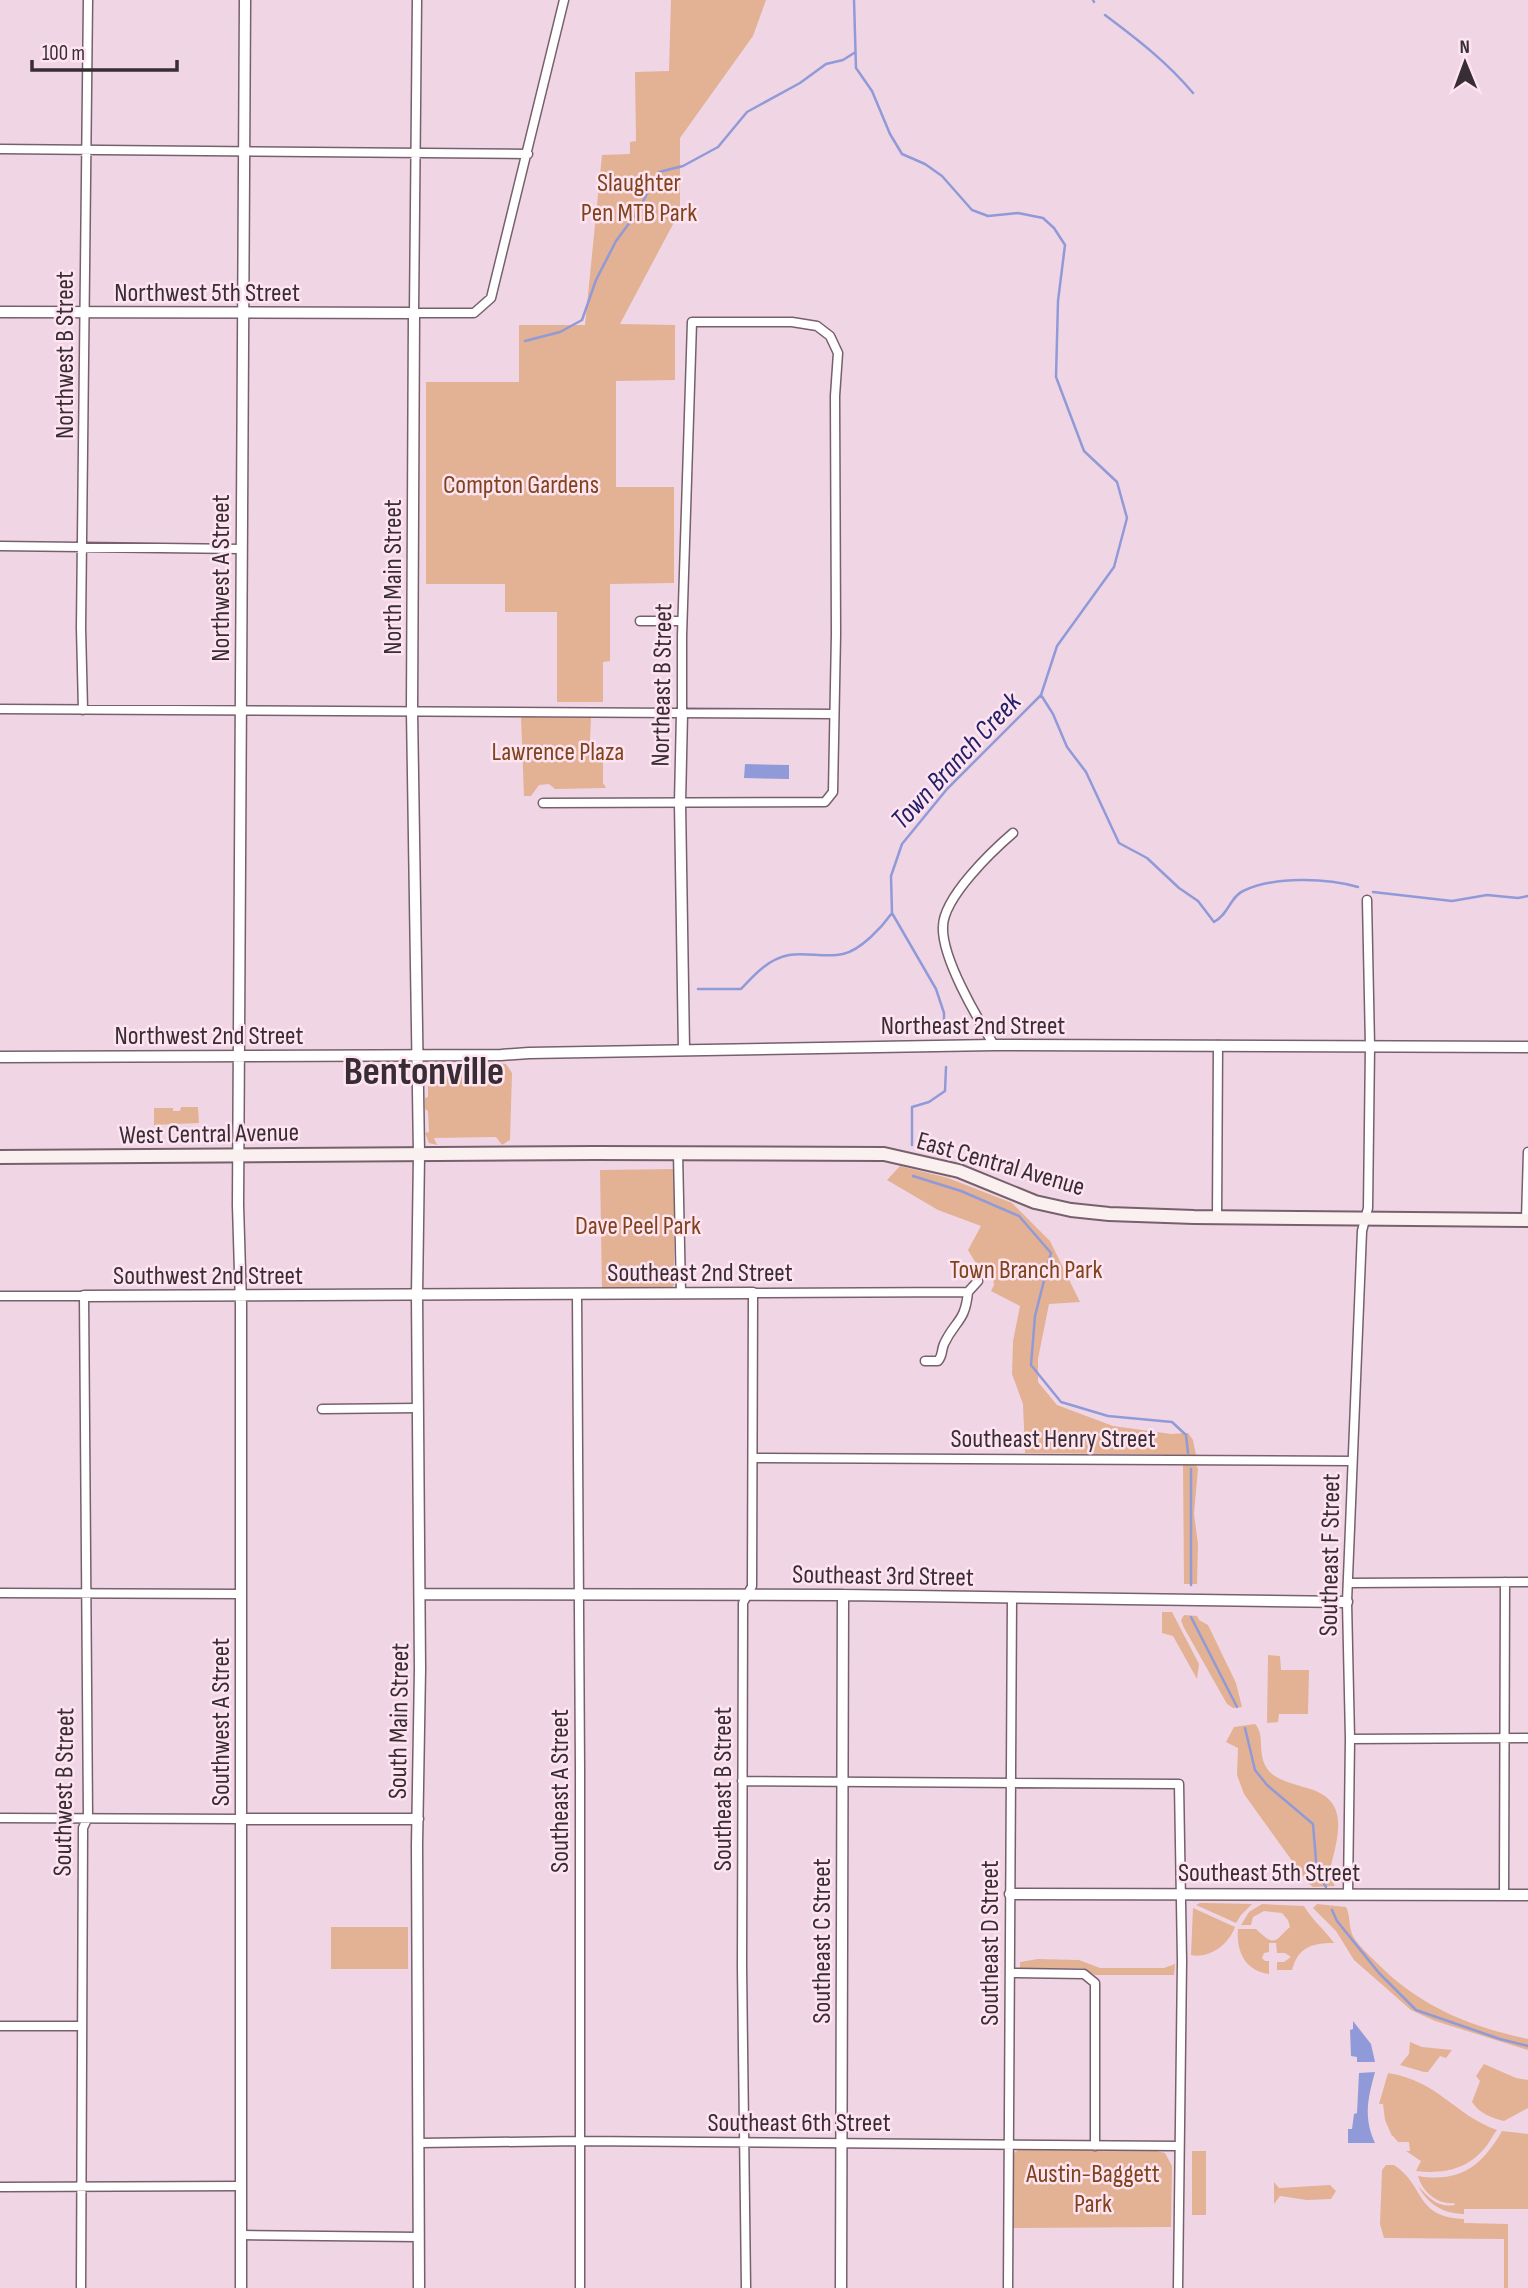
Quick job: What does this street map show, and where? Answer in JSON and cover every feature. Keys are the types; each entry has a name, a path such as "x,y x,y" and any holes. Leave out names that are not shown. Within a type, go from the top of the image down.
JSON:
{"main road":[{"name":"East Central Avenue","path":"419,1154 884,1154 959,1171 1035,1202 1071,1210 1130,1216 1527,1220"},
{"name":"West Central Avenue","path":"0,1157 419,1154"}],"street":[{"name":"Northwest B Street","path":"83,710 81,628 88,0"},
{"name":"Northwest A Street","path":"239,1156 245,0"},
{"name":"North Main Street","path":"417,0 412,711 419,1154"},
{"path":"414,313 474,313 491,298 564,0"},
{"path":"0,149 528,154"},
{"name":"Northwest 5th Street","path":"0,312 414,313"},
{"name":"Northeast B Street","path":"684,1050 680,803 682,621 692,322 792,322 817,326 830,336 838,352 835,396 834,714"},
{"path":"0,546 242,549"},
{"path":"640,621 682,621"},
{"path":"0,709 834,714 833,792 825,802 543,803"},
{"path":"994,1045 970,1006 945,941 942,924 956,895 978,866 1013,833"},
{"name":"Southeast F Street","path":"1348,1893 1350,1739 1347,1602 1362,1236 1368,1208 1370,1046 1367,900"},
{"name":"Northeast 2nd Street","path":"418,1055 994,1045 1528,1047"},
{"path":"1217,1217 1218,1045"},
{"name":"Northwest 2nd Street","path":"0,1057 418,1055"},
{"path":"1527,1220 1528,1152"},
{"path":"678,1153 681,1293"},
{"name":"South Main Street","path":"419,1154 419,2288"},
{"name":"Southwest A Street","path":"239,1156 241,2288"},
{"path":"925,1361 938,1361 942,1356 944,1345 966,1312 968,1292 978,1281"},
{"name":"Southeast 2nd Street","path":"417,1295 968,1292"},
{"name":"Southeast B Street","path":"746,2288 743,1603 752,1588 753,1293"},
{"name":"Southeast A Street","path":"577,1294 580,2288"},
{"name":"Southwest 2nd Street","path":"0,1296 417,1295"},
{"name":"Southwest B Street","path":"81,2288 83,1828 88,1817 84,1296"},
{"path":"322,1409 418,1408"},
{"name":"Southeast Henry Street","path":"754,1458 1352,1461"},
{"path":"1504,1895 1505,1582"},
{"path":"1348,1583 1528,1582"},
{"path":"0,1593 241,1594"},
{"name":"Southeast 3rd Street","path":"419,1594 843,1595 1347,1602"},
{"name":"Southeast C Street","path":"841,2288 843,1595"},
{"name":"Southeast D Street","path":"1008,2288 1012,1598"},
{"path":"1350,1739 1528,1738"},
{"path":"742,1781 1179,1784 1182,1973 1178,2288"},
{"path":"0,1818 418,1819"},
{"name":"Southeast 5th Street","path":"1010,1894 1180,1892 1528,1895"},
{"path":"1010,1973 1084,1974 1095,1983 1095,2146"},
{"path":"0,2026 81,2026"},
{"name":"Southeast 6th Street","path":"419,2143 580,2141 1178,2146"},
{"path":"0,2187 241,2186"},
{"path":"241,2235 419,2237"}],"green space":[{"name":"Compton Gardens","path":"671,0 766,0 753,36 680,138 680,211 620,324 675,325 675,380 616,381 616,487 674,487 674,583 610,584 610,661 603,662 603,702 557,702 557,612 505,612 505,584 426,584 426,382 519,382 519,325 585,325 602,155 630,154 630,142 636,141 635,72 669,71"},
{"name":"Lawrence Plaza","path":"521,717 591,718 590,739 603,759 603,783 606,788 555,789 549,784 539,785 531,796 524,796"},
{"path":"499,1063 506,1064 512,1073 510,1140 502,1145 496,1137 434,1138 437,1145 429,1143 425,1133 429,1132 428,1111 425,1109 425,1098 428,1097 428,1075 425,1074 427,1067 437,1064 442,1071 504,1071"},
{"path":"181,1107 198,1107 199,1123 154,1125 154,1108 173,1108 173,1111 180,1111"},
{"name":"Town Branch Park","path":"900,1166 948,1178 1012,1203 1050,1241 1080,1302 1049,1304 1038,1359 1038,1382 1057,1405 1113,1426 1171,1434 1188,1433 1193,1440 1196,1455 1025,1453 1023,1404 1012,1374 1013,1341 1020,1306 991,1291 994,1285 992,1273 985,1266 977,1265 968,1250 981,1226 938,1210 887,1180"},
{"name":"Dave Peel Park","path":"674,1169 674,1285 671,1288 602,1289 600,1170"},
{"path":"1183,1463 1195,1463 1198,1469 1194,1514 1198,1544 1197,1584 1184,1584"},
{"path":"1162,1612 1172,1612 1199,1664 1197,1679 1173,1636 1162,1633"},
{"path":"1184,1615 1197,1616 1208,1625 1236,1683 1242,1707 1233,1708 1227,1704 1183,1626 1181,1620"},
{"path":"1268,1655 1280,1656 1281,1670 1309,1670 1308,1714 1279,1714 1278,1722 1267,1723"},
{"path":"1255,1724 1260,1735 1263,1761 1272,1774 1322,1794 1332,1802 1338,1824 1329,1875 1335,1886 1313,1887 1308,1883 1244,1794 1237,1775 1238,1748 1226,1742 1234,1727"},
{"path":"1252,1904 1236,1923 1196,1905"},
{"path":"1262,1904 1304,1906 1334,1943 1313,1945 1302,1951 1292,1970 1277,1970 1277,1962 1284,1962 1291,1957 1285,1953 1277,1953 1276,1943 1269,1943 1269,1952 1264,1953 1262,1958 1269,1961 1269,1974 1254,1969 1241,1952 1238,1929 1256,1929 1268,1939 1274,1940 1290,1927 1282,1913 1264,1911 1253,1917 1251,1925 1241,1925 1249,1912"},
{"path":"1317,1904 1346,1907 1356,1941 1409,1991 1465,2021 1528,2039 1528,2050 1435,2021 1411,2010 1354,1960 1336,1931 1313,1908"},
{"path":"1193,1908 1235,1927 1218,1949 1205,1955 1191,1955"},
{"path":"331,1927 408,1927 408,1969 331,1969"},
{"path":"1038,1959 1079,1960 1100,1968 1164,1968 1175,1964 1174,1975 1095,1975 1083,1968 1020,1968 1020,1962"},
{"path":"1410,2042 1422,2047 1452,2050 1446,2058 1440,2056 1428,2072 1424,2072 1400,2065 1409,2054"},
{"path":"1484,2064 1516,2078 1528,2080 1528,2108 1504,2121 1490,2117 1478,2109 1472,2102 1480,2081 1476,2076"},
{"path":"1388,2073 1420,2083 1482,2124 1497,2130 1484,2149 1469,2162 1444,2171 1416,2171 1421,2161 1406,2151 1410,2151 1409,2142 1398,2142 1392,2136 1385,2120 1383,2104 1379,2104"},
{"path":"1502,2131 1528,2134 1528,2209 1464,2209 1464,2214 1443,2210 1427,2198 1418,2186 1439,2203 1455,2205 1431,2196 1418,2176 1446,2177 1468,2169 1486,2154"},
{"name":"Austin-Baggett Park","path":"1021,2148 1152,2150 1165,2153 1172,2166 1171,2227 1013,2228 1014,2153"},
{"path":"1192,2151 1206,2151 1206,2215 1192,2215"},
{"path":"1386,2165 1394,2165 1404,2173 1428,2207 1436,2213 1464,2219 1464,2223 1508,2224 1508,2288 1504,2288 1504,2239 1384,2238 1380,2224 1382,2170"},
{"path":"1274,2182 1279,2188 1330,2185 1336,2191 1331,2199 1307,2200 1280,2196 1274,2204"}],"water":[{"path":"745,764 789,765 789,779 744,778"},
{"path":"1353,2021 1371,2044 1375,2062 1357,2062 1357,2057 1351,2056 1350,2030 1353,2029"},
{"path":"1375,2072 1370,2090 1368,2116 1375,2143 1348,2143 1348,2129 1352,2129 1354,2114 1357,2113 1359,2073"}],"waterway":[{"name":"Town Branch Creek","path":"854,0 856,68 872,91 890,134 902,154 925,164 942,176 972,210 988,216 1018,213 1043,218 1054,228 1065,245 1058,301 1056,377 1084,451 1117,482 1127,518 1114,567 1057,646 1041,695 947,789 902,844 891,876 892,913 936,989 944,1013 944,1024"},
{"path":"1105,15 1162,61 1193,93"},
{"path":"525,341 560,332 582,320 596,280 616,241 636,214 659,172 683,166 718,147 747,112 800,83 826,64 843,60 854,53"},
{"path":"1041,695 1053,714 1067,747 1086,772 1119,843 1147,858 1179,888 1198,901 1214,922 1223,915 1235,897 1256,886 1300,880 1358,887"},
{"path":"1373,892 1452,901 1487,895 1518,898 1528,896"},
{"path":"698,989 741,989 768,964 789,955 836,955 850,952 883,925 892,913"},
{"name":"Town Branch Creek","path":"912,1145 912,1107 929,1102 945,1091 946,1067"},
{"name":"Town Branch Creek","path":"913,1176 961,1191 1019,1216 1051,1253 1035,1316 1031,1365 1061,1402 1108,1416 1172,1422 1186,1435 1188,1453"},
{"name":"Town Branch Creek","path":"1191,1469 1191,1585"},
{"name":"Town Branch Creek","path":"1191,1617 1237,1707"},
{"name":"Town Branch Creek","path":"1245,1728 1255,1770 1267,1785 1313,1824 1317,1873 1326,1887"},
{"name":"Town Branch Creek","path":"1332,1910 1337,1921 1379,1973 1416,2010 1528,2046"}],"district":[{"name":"Bentonville","path":"424,1070"}],"park label":[{"name":"Slaughter Pen MTB Park","path":"639,197"}]}
